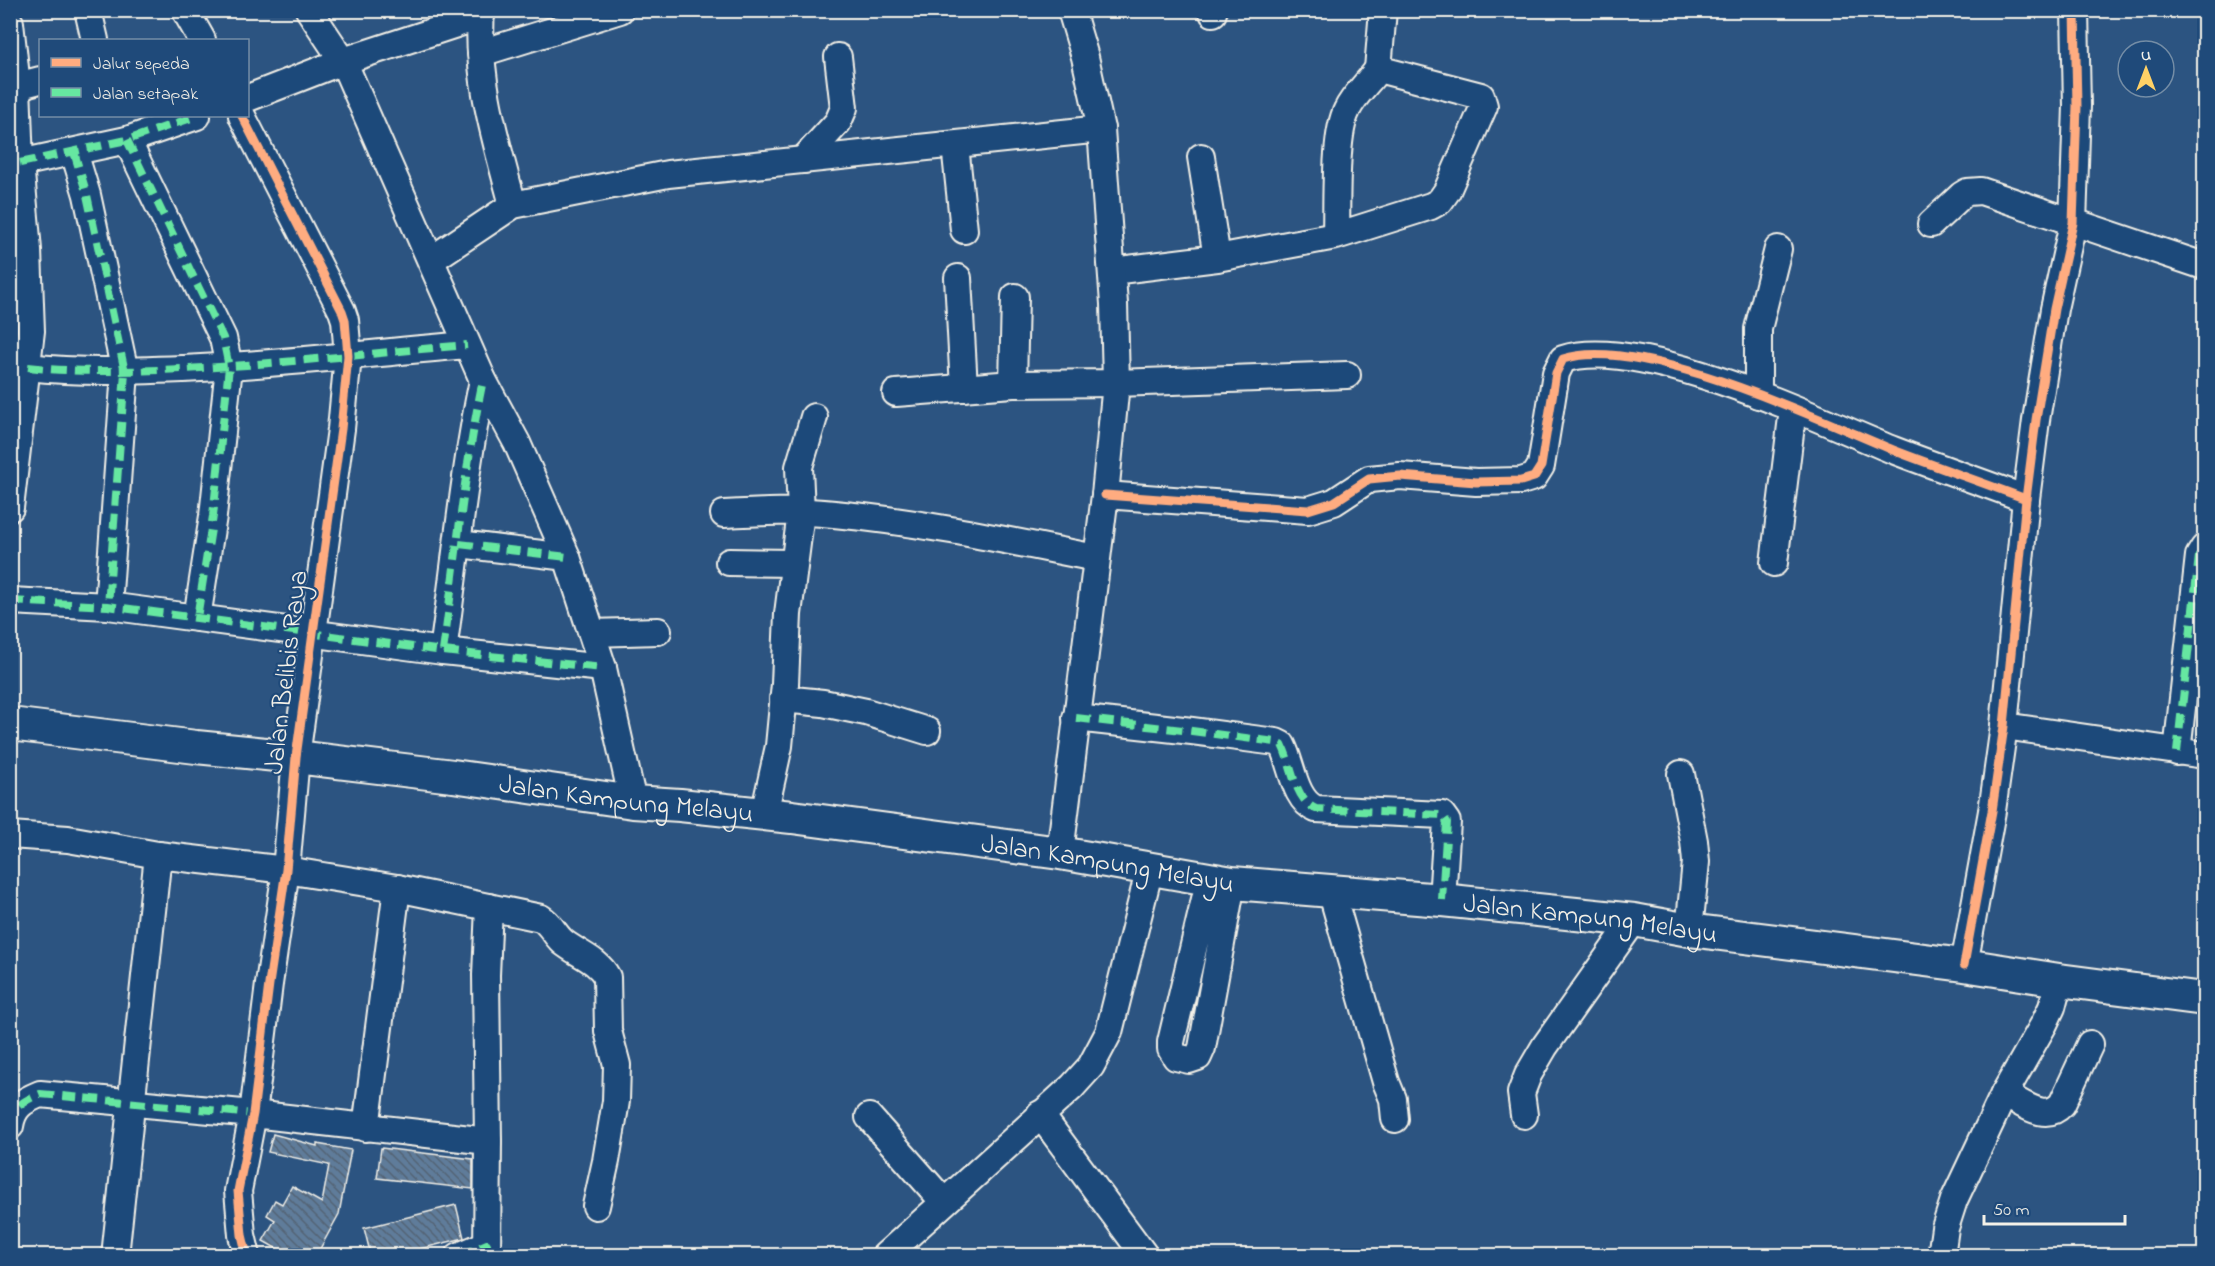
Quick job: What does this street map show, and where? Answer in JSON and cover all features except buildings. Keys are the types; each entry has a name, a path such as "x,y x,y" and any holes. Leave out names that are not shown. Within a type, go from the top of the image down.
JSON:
{"main road":[{"name":"Jalan Kampung Melayu","path":"10,724 184,746 296,757 633,802 764,814 1060,853 1221,880 1634,920 1689,930 2205,999"}],"street":[{"path":"88,10 95,39"},
{"path":"185,10 201,39"},
{"path":"309,10 343,61 467,345 517,443 567,557 603,668 633,802"},
{"path":"481,53 620,10"},
{"path":"1060,853 1105,495 1116,383 1112,271 1101,129 1085,57 1071,10"},
{"path":"1336,236 1339,151 1344,119 1347,109 1378,69 1383,10"},
{"path":"1964,965 1992,812 2004,726 2036,420 2054,309 2073,223 2077,106 2075,10"},
{"path":"249,98 343,61 481,13 482,79 490,120 513,205"},
{"path":"10,23 28,83 20,163 28,250 20,313 28,367 16,410 10,508"},
{"path":"803,160 838,122 844,108 838,57"},
{"path":"1112,271 1217,258 1336,236 1431,206 1440,201 1447,191 1484,106 1481,96 1378,69"},
{"path":"20,163 127,140 194,117"},
{"name":"Jalan Belibis Raya","path":"243,117 342,311 348,356 341,429 296,757 286,870 253,1114 238,1191 242,1235 247,1256"},
{"path":"431,260 513,205 668,174 1101,129"},
{"path":"127,140 223,338 229,367 213,516 197,618"},
{"path":"954,144 964,230"},
{"path":"74,152 87,195 125,372 108,606"},
{"path":"1201,157 1217,258"},
{"path":"1931,224 1962,195 1981,191 2205,266"},
{"path":"1758,395 1758,329 1778,249"},
{"path":"958,278 964,388"},
{"path":"1012,384 1015,297"},
{"path":"28,367 67,372 125,372 229,367 467,345"},
{"path":"1105,495 1308,510 1334,502 1369,479 1400,476 1476,482 1521,481 1534,477 1541,466 1556,373 1563,359 1577,355 1656,362 1758,395 2026,499"},
{"path":"896,393 1012,384 1347,375"},
{"path":"443,651 459,544 464,481 483,380"},
{"path":"1774,563 1793,409"},
{"path":"764,814 779,746 788,614 801,512 800,467 814,417"},
{"path":"724,514 801,512 834,514 951,529 1096,558"},
{"path":"459,544 567,557"},
{"path":"2177,752 2199,556 2205,548"},
{"path":"729,562 794,563"},
{"path":"10,601 108,606 443,651 603,668"},
{"path":"592,633 658,631"},
{"path":"783,699 834,705 866,712 927,731"},
{"path":"1076,718 1276,742 1282,745 1300,792 1310,807 1442,814 1447,822 1442,900"},
{"path":"2004,726 2205,755"},
{"path":"1681,774 1695,841 1696,862 1689,930"},
{"path":"10,835 68,839 158,855 286,870 397,888 541,918 550,923 564,943 603,970 607,977 608,1031 617,1065 616,1101 596,1206"},
{"path":"115,1256 158,855"},
{"path":"885,1256 1072,1087 1091,1066 1109,1032 1150,868"},
{"path":"1221,880 1202,1048 1198,1057 1189,1060 1176,1057 1171,1049 1171,1042 1221,880"},
{"path":"366,1128 397,888"},
{"path":"1331,890 1386,1082 1393,1099 1395,1119"},
{"path":"459,1256 487,1250 489,1141 486,1019 489,907"},
{"path":"1524,1115 1521,1093 1528,1075 1545,1046 1634,920"},
{"path":"1943,1256 1945,1228 1954,1200 2004,1094 2044,1024 2060,980"},
{"path":"2004,1094 2043,1113 2056,1111 2062,1104 2090,1044"},
{"path":"10,1126 12,1113 23,1101 40,1094 253,1114 489,1141"},
{"path":"1040,1114 1145,1256"},
{"path":"869,1116 944,1202"}],"marked path":[{"path":"20,163 127,140 194,117"},
{"path":"127,140 223,338 229,367 213,516 197,618"},
{"path":"74,152 87,195 125,372 108,606"},
{"path":"28,367 86,371 184,369 467,345"},
{"path":"443,651 465,481 483,380"},
{"path":"459,544 567,557"},
{"path":"2177,752 2199,556 2204,548"},
{"path":"10,601 108,606 443,651 603,668"},
{"path":"1076,718 1276,742 1282,745 1298,790 1303,798 1316,809 1442,815 1447,822 1442,900"},
{"path":"10,1126 16,1109 40,1094 253,1114"},
{"path":"459,1256 487,1244 487,1256"}],"cycle path":[{"path":"1964,965 1992,811 2004,726 2036,420 2054,309 2073,223 2077,106 2075,10"},
{"path":"243,117 342,311 348,356 341,429 296,757 286,870 253,1114 238,1191 242,1235 247,1256"},
{"path":"1105,495 1308,510 1334,502 1369,479 1400,476 1476,482 1521,481 1534,477 1541,466 1556,373 1563,359 1596,354 1636,358 1728,384 1893,450 2026,499"}]}
